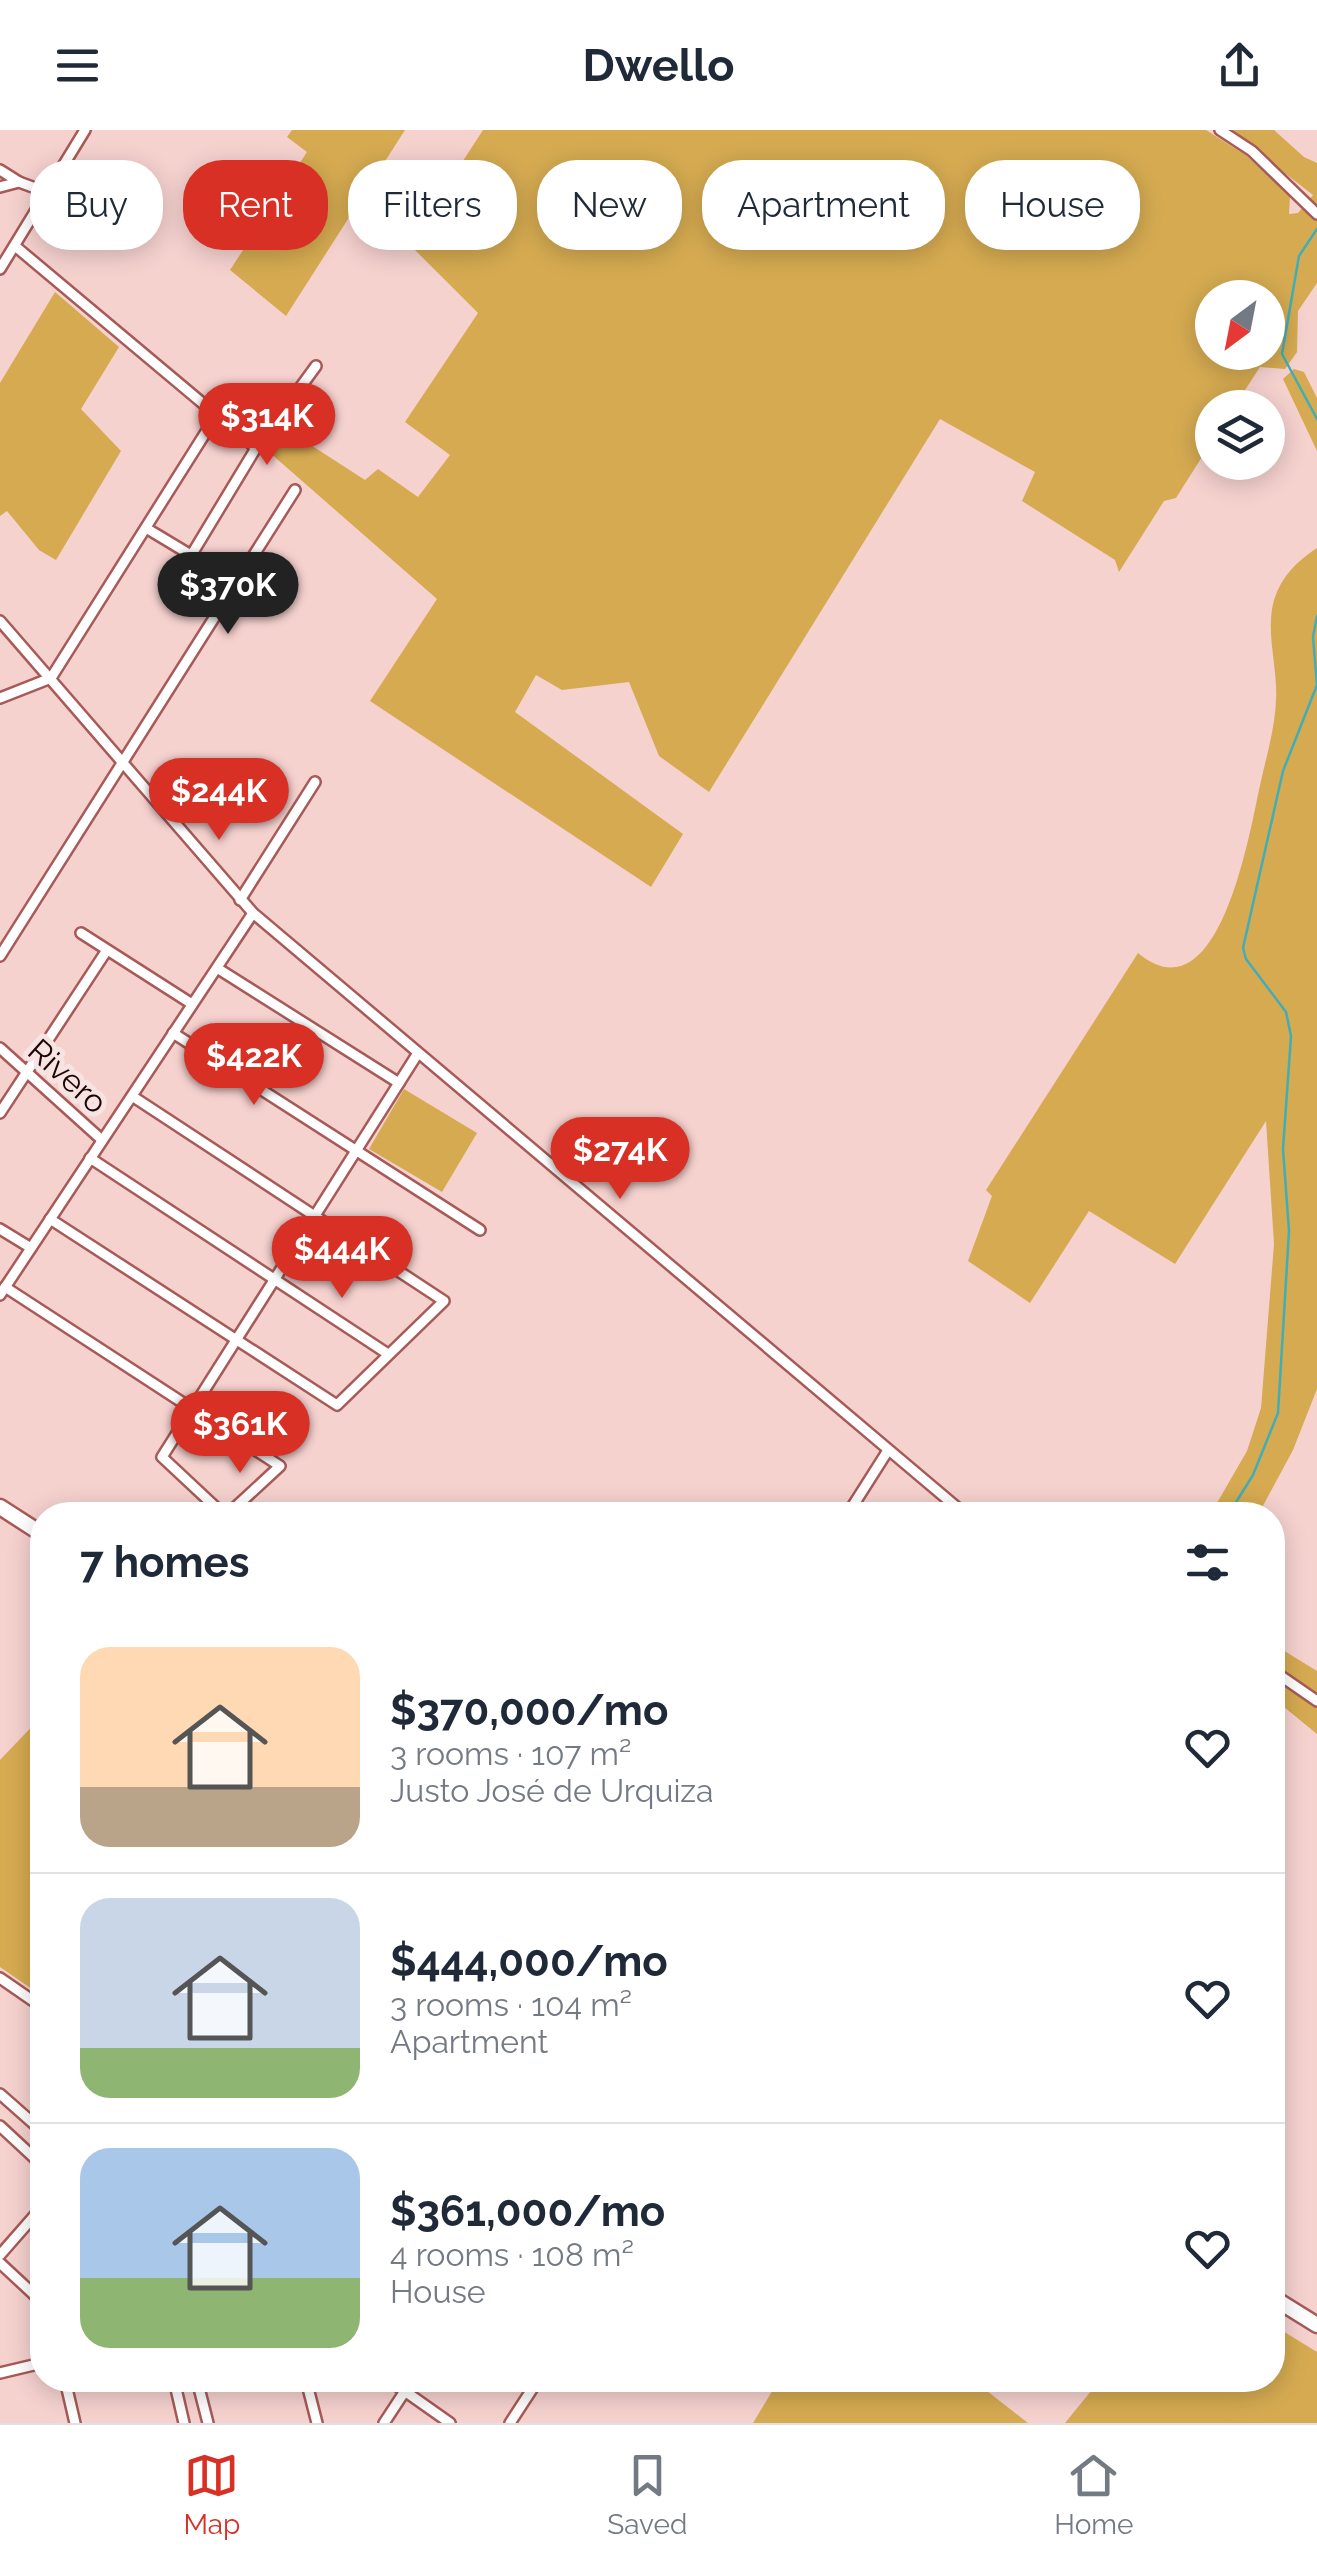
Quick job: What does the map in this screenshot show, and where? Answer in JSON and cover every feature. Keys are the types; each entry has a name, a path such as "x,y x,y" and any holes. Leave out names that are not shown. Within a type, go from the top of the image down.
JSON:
{"main road":[{"path":"0,1508 30,1527"},
{"path":"1285,2306 1317,2325"}],"street":[{"path":"66,160 85,130"},
{"path":"1220,130 1252,151 1317,214"},
{"path":"0,170 30,186"},
{"path":"0,187 19,182"},
{"path":"0,269 30,220"},
{"path":"15,246 256,448"},
{"path":"192,554 256,448 316,366"},
{"path":"0,698 52,678 216,416"},
{"path":"0,956 295,490"},
{"path":"146,528 239,584"},
{"path":"0,621 253,913 950,1502"},
{"path":"240,900 315,782"},
{"path":"240,1502 280,1466 193,1407 2,1291 253,913"},
{"path":"81,933 192,1004"},
{"path":"0,1113 107,950"},
{"path":"216,968 399,1083"},
{"path":"174,1033 480,1230"},
{"name":"Rivero","path":"0,1048 102,1140"},
{"path":"211,1502 162,1457 418,1053"},
{"path":"50,1219 337,1405 444,1301 132,1096"},
{"path":"90,1158 388,1354"},
{"path":"0,1229 31,1248"},
{"path":"855,1502 888,1452"},
{"path":"1285,1679 1317,1701"},
{"path":"0,1978 30,1999"},
{"path":"0,2094 30,2121"},
{"path":"0,2126 30,2154"},
{"path":"0,2254 30,2221"},
{"path":"0,2264 30,2291"},
{"path":"0,2373 30,2367"},
{"path":"69,2392 75,2423"},
{"path":"177,2392 184,2423"},
{"path":"200,2392 208,2423"},
{"path":"309,2392 317,2423"},
{"path":"384,2423 404,2392"},
{"path":"406,2392 450,2423"},
{"path":"510,2423 530,2392"}],"shaded area":[{"path":"292,130 405,130 386,160 348,160 348,219 286,316 230,270 243,250 328,250 328,160 302,160 307,152 287,137"},
{"path":"483,130 1206,130 1247,156 1290,196 1289,214 1298,213 1313,195 1229,130 1274,130 1304,157 1317,163 1317,283 1298,311 1297,352 1285,369 1285,280 1195,280 1195,370 1258,370 1245,390 1195,390 1195,468 1176,498 1164,501 1119,572 1115,560 1022,501 1035,472 940,419 709,792 659,756 629,682 562,690 536,675 515,712 683,834 651,887 370,701 437,599 269,452 286,429 365,480 378,469 418,497 450,455 405,422 478,313 415,250 517,250 517,160 464,160"},
{"path":"55,292 119,347 81,409 121,451 56,560 39,550 7,511 0,516 0,383"},
{"path":"1294,369 1304,372 1317,398 1317,451 1283,379"},
{"path":"1317,548 1317,1389 1293,1450 1265,1502 1218,1502 1247,1451 1261,1408 1274,1244 1266,1121 1175,1264 1089,1211 1030,1303 968,1261 992,1196 986,1190 1138,953 1166,967 1189,962 1209,943 1225,914 1247,844 1274,723 1274,600 1281,584"},
{"path":"404,1089 477,1133 442,1192 369,1149"},
{"path":"1285,1651 1317,1671 1317,1697 1285,1674"},
{"path":"1285,1684 1317,1707 1317,1734 1285,1708"},
{"path":"30,1729 30,1988 0,1967 0,1760"},
{"path":"1285,2332 1317,2352 1317,2423 1065,2423 1090,2392 1285,2392"},
{"path":"772,2392 988,2392 1028,2423 753,2423"}],"waterway":[{"path":"1317,229 1299,256 1282,354 1317,419"},
{"path":"1236,1502 1253,1475 1278,1413 1289,1231 1283,1149 1291,1036 1286,1012 1246,959 1243,948 1283,771 1317,685 1313,637 1317,616"}]}
